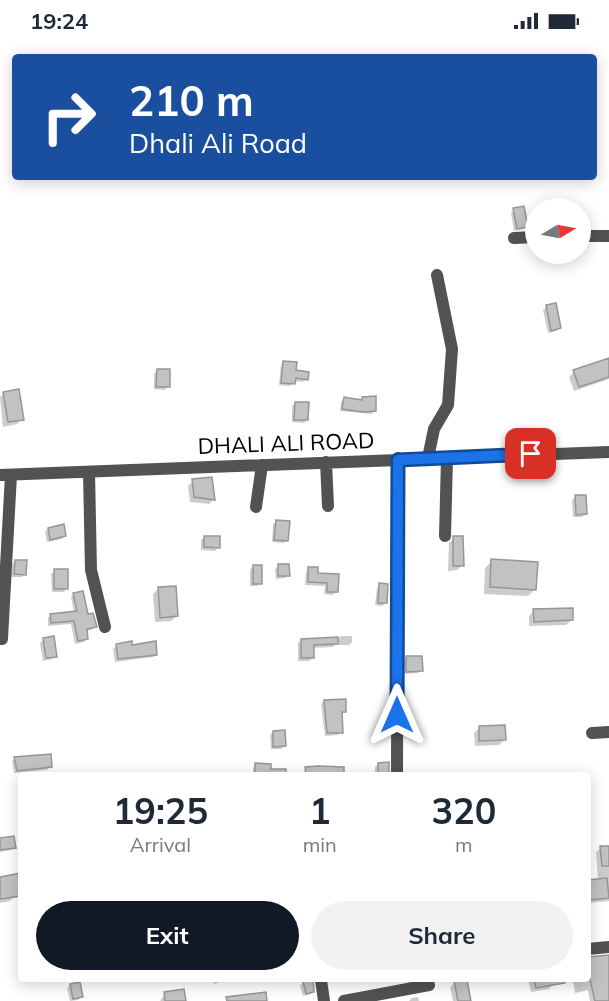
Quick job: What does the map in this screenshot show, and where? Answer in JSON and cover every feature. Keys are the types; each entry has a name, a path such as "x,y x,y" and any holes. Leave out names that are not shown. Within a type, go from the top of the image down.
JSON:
{"street":[{"path":"591,236 609,236"},
{"path":"514,238 525,238"},
{"path":"428,458 434,429 448,405 452,349 437,276"},
{"name":"DHALI ALI ROAD","path":"6,475 609,452"},
{"path":"445,536 447,458"},
{"path":"397,772 398,459"},
{"path":"326,462 328,506"},
{"path":"256,507 262,465"},
{"path":"89,472 92,570 105,627"},
{"path":"2,639 6,475"},
{"path":"592,733 609,732"},
{"path":"591,949 609,947"},
{"path":"321,982 324,1001"},
{"path":"344,1001 429,985"}],"building":[{"path":"524,206 525,228 517,229 513,208"},
{"path":"556,303 561,328 551,331 546,305"},
{"path":"609,358 609,377 579,387 573,370"},
{"path":"283,361 297,362 296,370 309,372 308,380 296,378 295,384 281,383"},
{"path":"157,369 170,369 170,387 156,387"},
{"path":"19,389 24,420 8,422 3,392"},
{"path":"376,396 376,411 342,409 344,397 362,400 362,397"},
{"path":"295,402 309,402 308,420 294,420"},
{"path":"212,477 215,500 194,497 192,479"},
{"path":"575,495 586,495 587,514 576,515"},
{"path":"276,520 290,521 288,541 274,540"},
{"path":"64,524 66,536 50,540 48,528"},
{"path":"204,536 220,536 220,548 204,547"},
{"path":"453,536 463,536 464,566 453,566"},
{"path":"491,559 538,562 536,590 490,587"},
{"path":"15,560 27,560 26,575 14,574"},
{"path":"278,564 289,564 290,576 278,576"},
{"path":"253,565 262,565 262,584 253,584"},
{"path":"308,567 318,567 318,573 339,574 338,592 327,592 327,583 308,582"},
{"path":"54,569 68,569 68,589 54,589"},
{"path":"379,583 388,584 387,603 378,603"},
{"path":"176,586 178,616 160,618 158,587"},
{"path":"83,591 88,614 93,613 97,627 87,629 88,639 78,641 74,621 51,623 50,614 77,611 73,593"},
{"path":"573,608 573,620 534,622 533,609"},
{"path":"54,636 57,657 46,658 43,638"},
{"path":"338,637 338,644 314,645 314,658 301,658 301,639"},
{"path":"132,641 132,645 156,641 157,655 118,659 116,644"},
{"path":"406,656 422,656 423,671 406,672"},
{"path":"346,699 346,712 342,712 343,733 327,733 324,700"},
{"path":"505,725 506,740 479,741 479,726"},
{"path":"285,730 286,746 273,747 273,731"},
{"path":"51,754 52,767 17,771 14,757"},
{"path":"389,762 389,772 378,772 378,763"},
{"path":"255,763 271,764 271,769 286,769 286,772 255,772"},
{"path":"305,767 344,767 344,772 306,772"},
{"path":"14,836 16,848 0,850 0,838"},
{"path":"600,846 609,846 609,866 602,866"},
{"path":"18,874 18,896 0,899 0,877"},
{"path":"607,878 609,898 591,900 591,880"},
{"path":"609,955 609,1001 595,1001 591,982 591,957"},
{"path":"80,982 83,997 73,999 70,984"},
{"path":"303,982 313,982 314,992 306,994"},
{"path":"454,982 467,982 471,1001 458,1001"},
{"path":"534,982 565,983 536,988"},
{"path":"184,989 186,1001 165,1001 164,992"},
{"path":"266,992 267,1001 227,1001 226,997"}],"route":[{"path":"397,715 398,460 531,454"}]}
